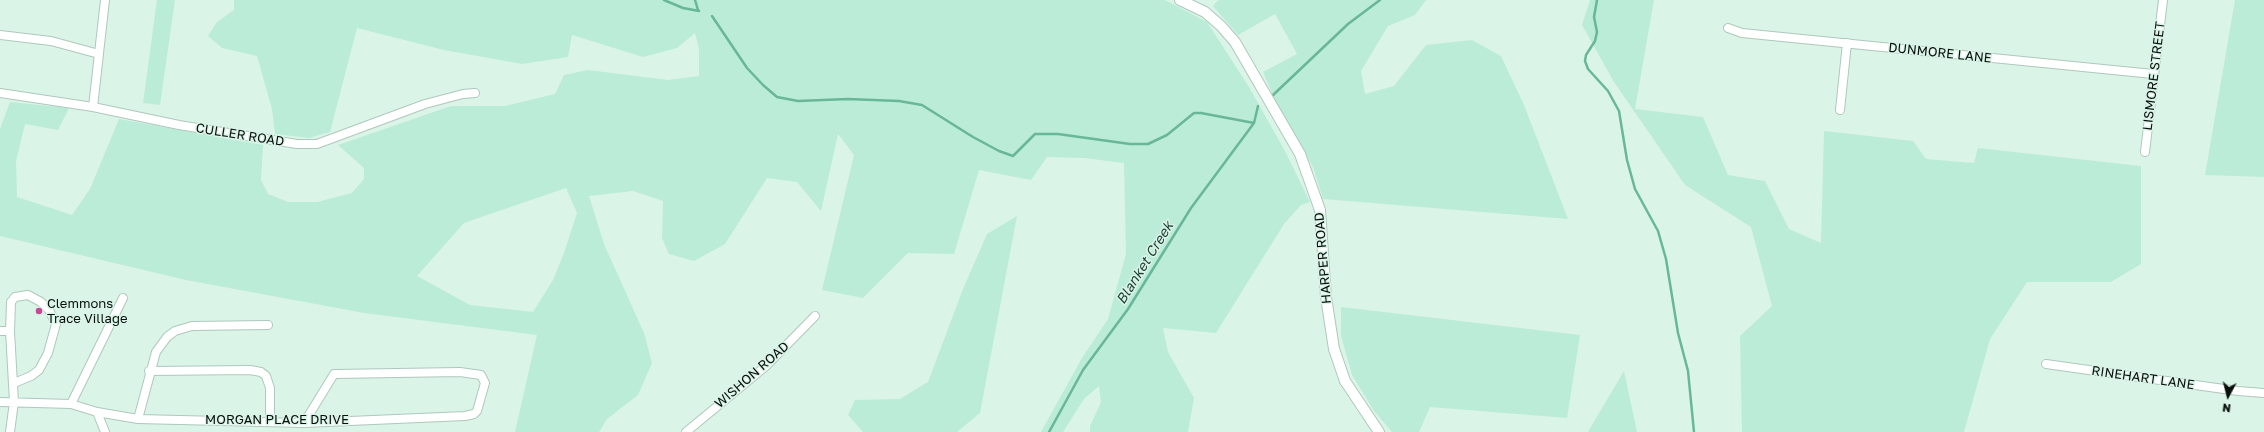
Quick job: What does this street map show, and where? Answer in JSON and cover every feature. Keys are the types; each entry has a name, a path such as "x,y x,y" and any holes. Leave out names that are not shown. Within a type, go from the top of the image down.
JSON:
{"street":[{"path":"93,107 105,0"},
{"name":"HARPER ROAD","path":"1180,0 1205,12 1221,26 1235,42 1300,154 1320,210 1326,297 1334,349 1345,381 1379,432"},
{"name":"LISMORE STREET","path":"2145,152 2153,74 2163,0"},
{"name":"DUNMORE LANE","path":"1728,28 1742,33 2153,74"},
{"path":"0,35 52,41 99,54"},
{"path":"1840,110 1847,43"},
{"name":"CULLER ROAD","path":"0,93 93,107 186,126 297,144 317,144 425,104 463,94 475,93"},
{"path":"10,432 14,402 10,331 11,302 12,299 19,295 28,295 41,302 56,320 53,338 39,370 31,376 14,382"},
{"path":"0,402 71,404 123,298"},
{"name":"WISHON ROAD","path":"686,432 766,366 815,316"},
{"path":"138,419 149,371 156,352 167,337 175,331 192,326 268,325"},
{"path":"0,331 10,331"},
{"name":"RINEHART LANE","path":"2046,364 2238,391 2264,393"},
{"path":"149,371 250,370 261,372 266,376 270,388 270,422"},
{"name":"MORGAN PLACE DRIVE","path":"71,404 97,412 138,419 304,423 434,417 474,414 477,411 485,384 481,375 460,372 334,374 304,423"},
{"path":"97,412 105,432"}],"green space":[{"path":"157,0 175,0 160,105 143,103"},
{"path":"234,0 1165,0 1207,22 1249,87 1285,151 1310,202 1301,205 1284,224 1216,333 1163,328 1168,352 1194,398 1188,432 1090,432 1090,426 1101,402 1099,386 1084,399 1063,432 1041,432 1082,358 1108,319 1126,254 1124,163 1084,158 1047,157 1031,180 979,170 954,254 908,253 863,298 822,290 854,155 838,134 821,211 797,182 767,178 725,244 694,261 669,254 662,238 663,201 633,191 589,196 604,244 644,333 652,363 638,395 607,419 599,432 515,432 537,335 364,313 186,280 0,236 0,129 10,102 69,108 58,130 25,124 16,161 17,197 72,215 90,189 119,119 263,145 261,180 268,194 288,202 317,202 352,193 364,179 364,168 338,145 451,106 505,106 555,94 564,75 588,70 668,80 699,76 699,49 695,33 677,48 643,57 572,35 568,57 522,64 444,50 357,28 330,132 309,138 275,134 272,109 257,56 222,48 208,36 217,22 234,10","holes":["566,188 577,213 564,253 553,280 533,312 470,305 417,276 464,223"]},
{"path":"1218,0 1426,0 1415,15 1388,26 1361,71 1365,94 1394,86 1426,45 1472,40 1501,56 1524,105 1568,219 1323,199 1313,167 1278,107 1263,72 1297,54 1275,14 1238,35 1213,6"},
{"path":"1590,0 1654,0 1635,109 1703,117 1728,175 1765,181 1789,229 1821,243 1824,131 1913,141 1926,159 1974,163 1978,148 2141,166 2141,264 2111,282 2027,282 1990,339 1964,432 1742,432 1740,336 1772,306 1751,227 1685,185 1614,82 1582,25"},
{"path":"2235,0 2264,0 2264,177 2205,175"},
{"path":"1017,216 980,413 957,432 863,432 848,415 855,400 900,399 928,382 963,289 987,234"},
{"path":"1341,307 1580,335 1567,418 1430,407 1419,432 1392,432 1374,411 1352,375 1341,336"},
{"path":"1624,371 1637,432 1588,432 1589,430"}],"waterway":[{"path":"664,0 683,8 699,11"},
{"path":"695,0 698,10"},
{"name":"Blanket Creek","path":"1272,96 1348,24 1380,0"},
{"path":"1597,0 1594,17 1597,32 1595,41 1586,55 1585,61 1588,69 1608,91 1619,111 1627,160 1635,189 1658,231 1666,259 1678,333 1688,371 1694,432"},
{"path":"712,16 747,68 777,97 798,101 848,99 899,101 922,105 973,137 999,151 1013,156 1035,134 1058,134 1130,144 1148,144 1167,135 1194,113 1254,123"},
{"name":"Blanket Creek","path":"1049,432 1083,370 1128,309 1191,208 1254,123 1258,106"}],"place":[{"name":"Clemmons Trace Village","path":"39,311"}]}
